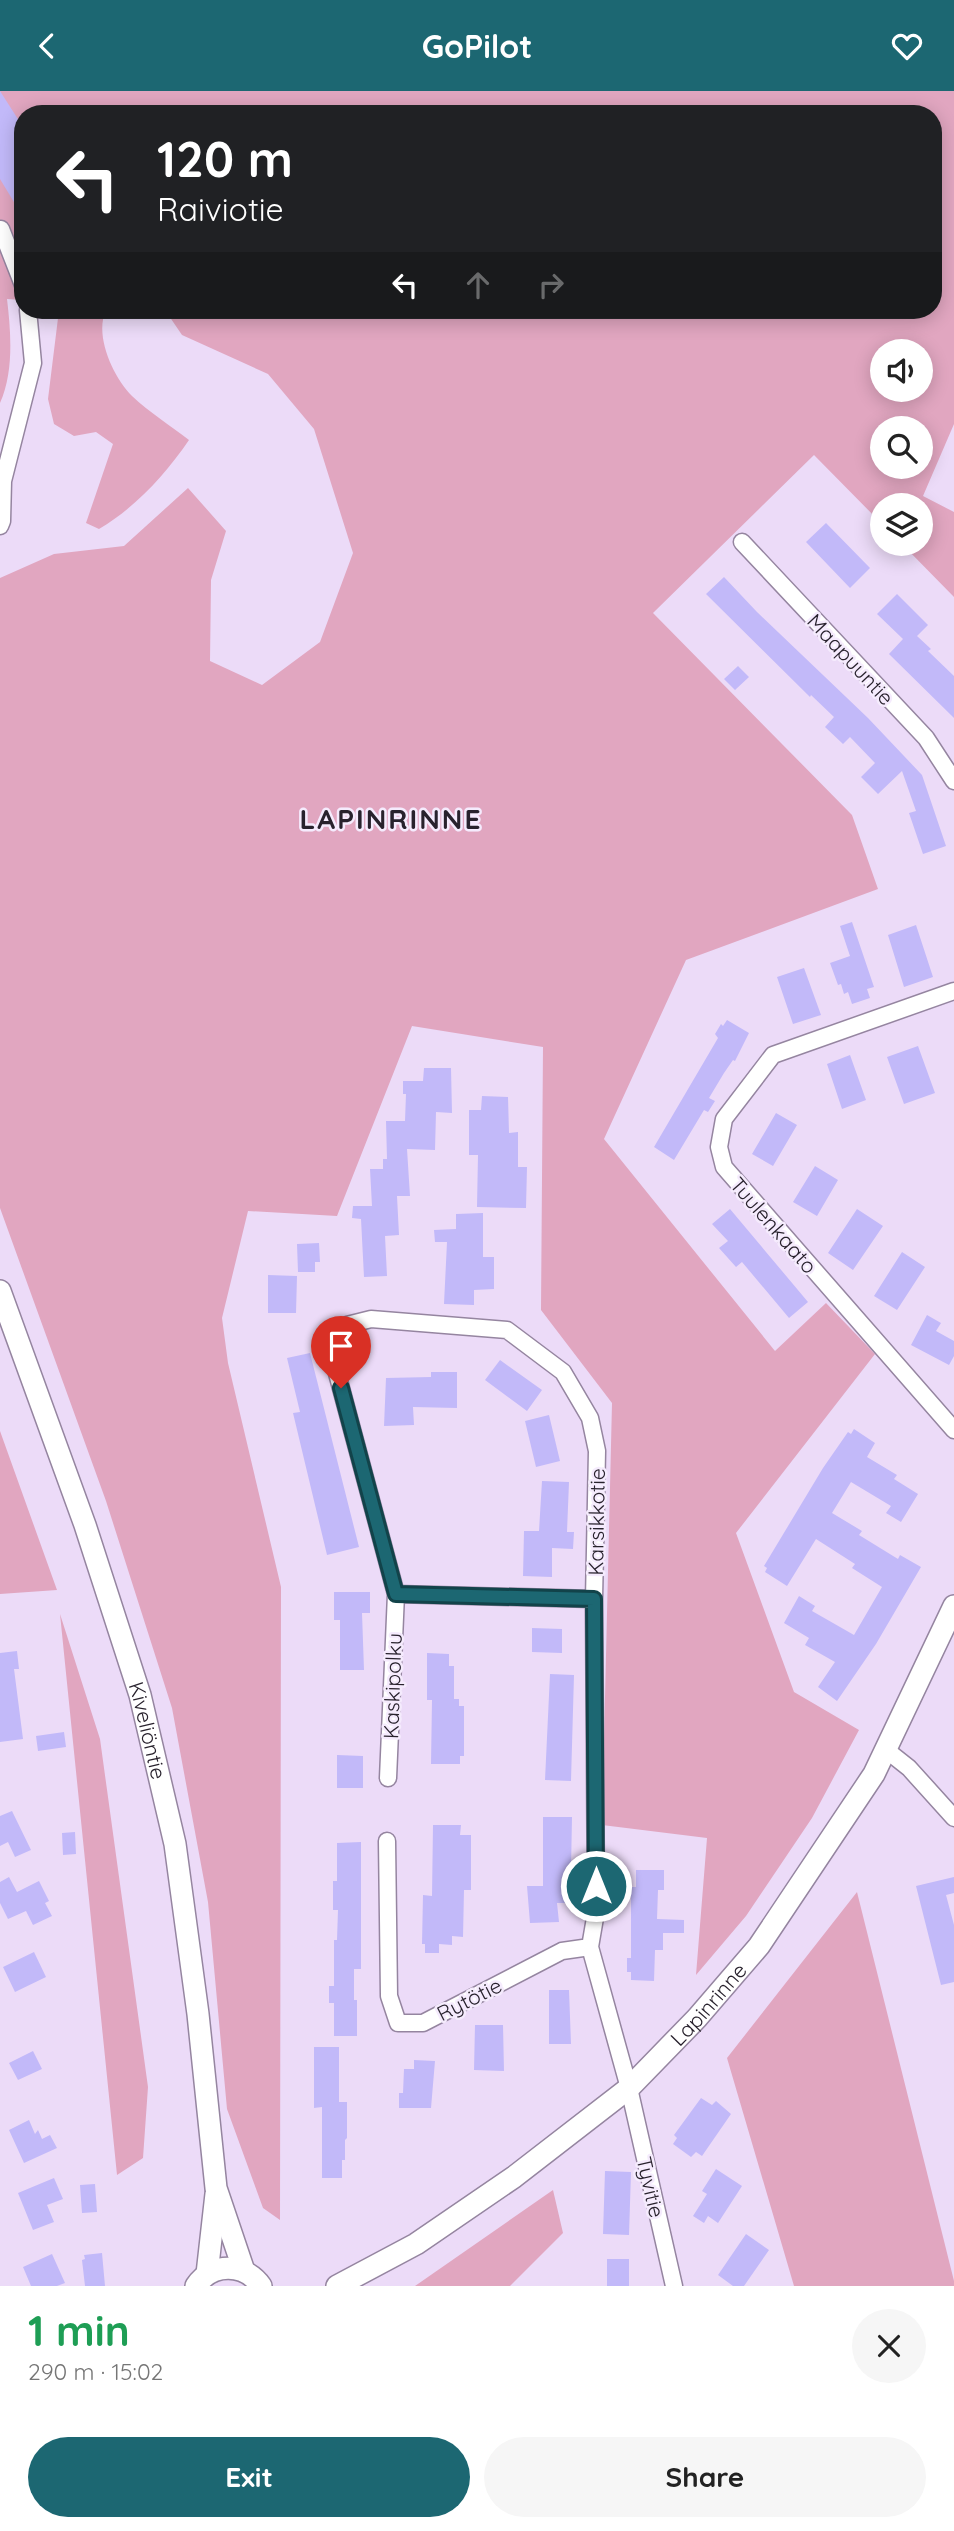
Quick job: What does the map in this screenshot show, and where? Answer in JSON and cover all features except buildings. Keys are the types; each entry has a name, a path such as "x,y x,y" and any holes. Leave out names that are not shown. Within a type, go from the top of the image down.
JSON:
{"street":[{"path":"1,229 14,262"},
{"path":"0,526 3,481 33,363 29,319"},
{"name":"Maapuuntie","path":"742,541 926,738 954,781"},
{"name":"Tuulenkaato","path":"954,991 773,1055 724,1119 719,1147 723,1167 954,1430"},
{"name":"Kiveliöntie","path":"0,1291 85,1525 140,1695 175,1844 198,2014 216,2188 202,2280"},
{"name":"Karsikkotie","path":"338,1337 347,1325 371,1319 507,1330 563,1372 590,1418 597,1451 594,1599 596,1912 590,1947 629,2088"},
{"name":"Kaskipolku","path":"338,1337 334,1362 396,1594 388,1778"},
{"path":"396,1594 594,1599"},
{"name":"Lapinrinne","path":"337,2286 416,2243 514,2177 629,2088 698,2018 759,1946 874,1774 954,1606"},
{"path":"885,1749 909,1768 954,1818"},
{"name":"Rytötie","path":"387,1842 389,1996 398,2023 423,2023 562,1951 590,1947"},
{"name":"Tyvitie","path":"629,2088 674,2286"},
{"name":"Kiveliöntie","path":"216,2188 257,2282"},
{"path":"202,2280 219,2269 231,2268 257,2282"}],"shaded area":[{"path":"0,91 954,91 954,424 933,473 933,416 870,416 870,479 930,479 924,493 870,493 870,512 814,455 653,613 852,815 878,889 686,960 604,1139 775,1351 826,1303 875,1354 736,1533 794,1692 859,1730 812,1818 746,1916 696,1975 707,1838 602,1825 612,1403 541,1310 543,1047 412,1026 337,1216 248,1211 222,1318 228,1363 281,1587 280,2220 263,2208 227,2109 208,1902 172,1708 106,1501 0,1208 0,578 54,554 124,546 188,488 226,531 211,580 210,661 262,685 320,642 353,553 314,429 268,374 182,335 171,319 942,319 942,105 14,105 14,299 7,299 10,338 8,378 0,403"},
{"path":"58,319 103,319 102,331 107,355 125,388 189,440 149,489 125,511 99,529 86,523 113,444 96,432 74,436 54,424 48,399"},
{"path":"933,501 954,512 954,597 914,556 933,556"},
{"path":"0,1431 57,1590 0,1594"},
{"path":"60,1614 100,1739 148,2087 143,2158 117,2175"},
{"path":"857,1892 954,2286 794,2286 727,2058"},
{"path":"553,2190 563,2233 510,2286 415,2286"}],"district":[{"name":"LAPINRINNE","path":"391,818"}],"route":[{"path":"341,1388 396,1594 594,1599 596,1886"}]}
